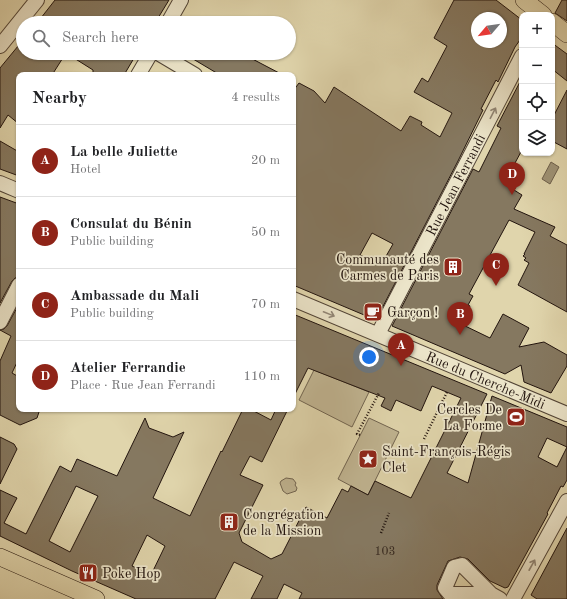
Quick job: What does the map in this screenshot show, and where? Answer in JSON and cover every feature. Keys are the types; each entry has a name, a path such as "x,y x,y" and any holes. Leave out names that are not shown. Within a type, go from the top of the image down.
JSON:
{"main road":[{"path":"555,24 567,34"},
{"path":"0,557 96,599"}],"street":[{"path":"24,16 37,0"},
{"path":"172,16 181,0"},
{"path":"0,46 16,26"},
{"path":"140,72 147,60"},
{"path":"170,60 190,72"},
{"name":"Rue Jean Ferrandi","path":"378,334 519,62"},
{"path":"0,183 16,190"},
{"path":"0,322 16,291"},
{"name":"Rue du Cherche-Midi","path":"296,300 567,414"},
{"path":"513,599 567,501"}],"path":[{"path":"424,438 447,392"},
{"path":"360,435 357,434 379,393"},
{"path":"381,533 389,513"}],"shaded area":[{"path":"551,162 559,167 550,184 542,179"},
{"path":"314,370 369,392 352,427 299,400"},
{"path":"369,418 399,432 368,495 338,479"},
{"path":"286,478 293,479 296,483 296,491 287,494 283,491 280,483"}],"building":[{"path":"55,0 169,0 159,16 42,16"},
{"path":"454,0 496,0 519,18 519,41 498,82 496,80 481,109 483,110 458,161 376,320 296,286 296,87 299,83 314,91 325,103 334,87 401,131 410,116 422,122 421,125 440,137 452,113 414,92 422,78 428,82 447,46 434,38","holes":["372,233 393,244 381,265 360,255"]},
{"path":"562,0 567,0 567,21 555,13"},
{"path":"555,45 567,54 567,81 555,71"},
{"path":"16,49 16,60 62,60 54,72 16,72 16,122 8,115 0,128 0,68"},
{"path":"77,60 133,60 126,72 93,72 93,70"},
{"path":"195,60 254,60 277,72 215,72"},
{"path":"519,84 519,156 508,176 519,182 514,190 522,195 514,209 555,227 550,236 567,245 567,312 518,285 529,263 524,260 526,258 523,256 535,232 509,220 469,294 473,296 461,324 490,338 503,314 529,328 519,347 544,342 567,355 567,366 551,393 524,382 521,365 505,374 392,326 473,169 479,172 501,128 497,126"},
{"path":"567,90 567,149 555,143 555,113"},
{"path":"0,141 16,150 16,175 0,169"},
{"path":"0,197 16,203 16,278 12,281 0,303"},
{"path":"16,310 16,364 12,373 16,375 16,412 39,412 37,418 20,425 0,415 0,361 11,336 0,330 7,326"},
{"path":"296,315 487,394 447,473 468,483 492,396 567,427 567,447 567,480 563,487 561,486 547,513 548,514 508,587 505,588 490,581 468,559 460,557 448,561 437,585 437,590 443,599 299,599 302,593 284,584 277,599 251,599 263,576 234,562 215,599 136,599 72,571 0,536 0,490 17,498 4,523 26,534 60,466 71,472 77,459 117,476 145,418 149,428 173,437 184,432 153,498 190,516 242,412 256,412 271,420 275,412 287,412 262,462 250,456 240,475 263,485 239,533 242,542 271,559 282,554 306,507 327,518 342,489 348,492 351,486 368,495 375,481 411,498 461,398 432,386 421,411 396,400 391,411 381,406 385,398 308,368 296,392","holes":["547,438 567,447 557,467 538,457","76,486 98,496 70,552 49,541","147,535 165,546 151,575 132,566"]},
{"path":"0,437 14,444 17,449 0,484"},
{"path":"567,528 567,599 537,599 531,595"}],"place":[{"name":"Atelier Ferrandie","path":"512,195"},
{"name":"Communauté des Carmes de Paris","path":"453,267"},
{"name":"Ambassade du Mali","path":"496,286"},
{"name":"Garçon !","path":"373,312"},
{"name":"Consulat du Bénin","path":"460,335"},
{"name":"La belle Juliette","path":"401,366"},
{"name":"Cercles De La Forme","path":"516,417"},
{"name":"Saint-François-Régis Clet","path":"368,459"},
{"name":"Congrégation de la Mission","path":"229,522"},
{"name":"Poke Hop","path":"88,573"}]}
